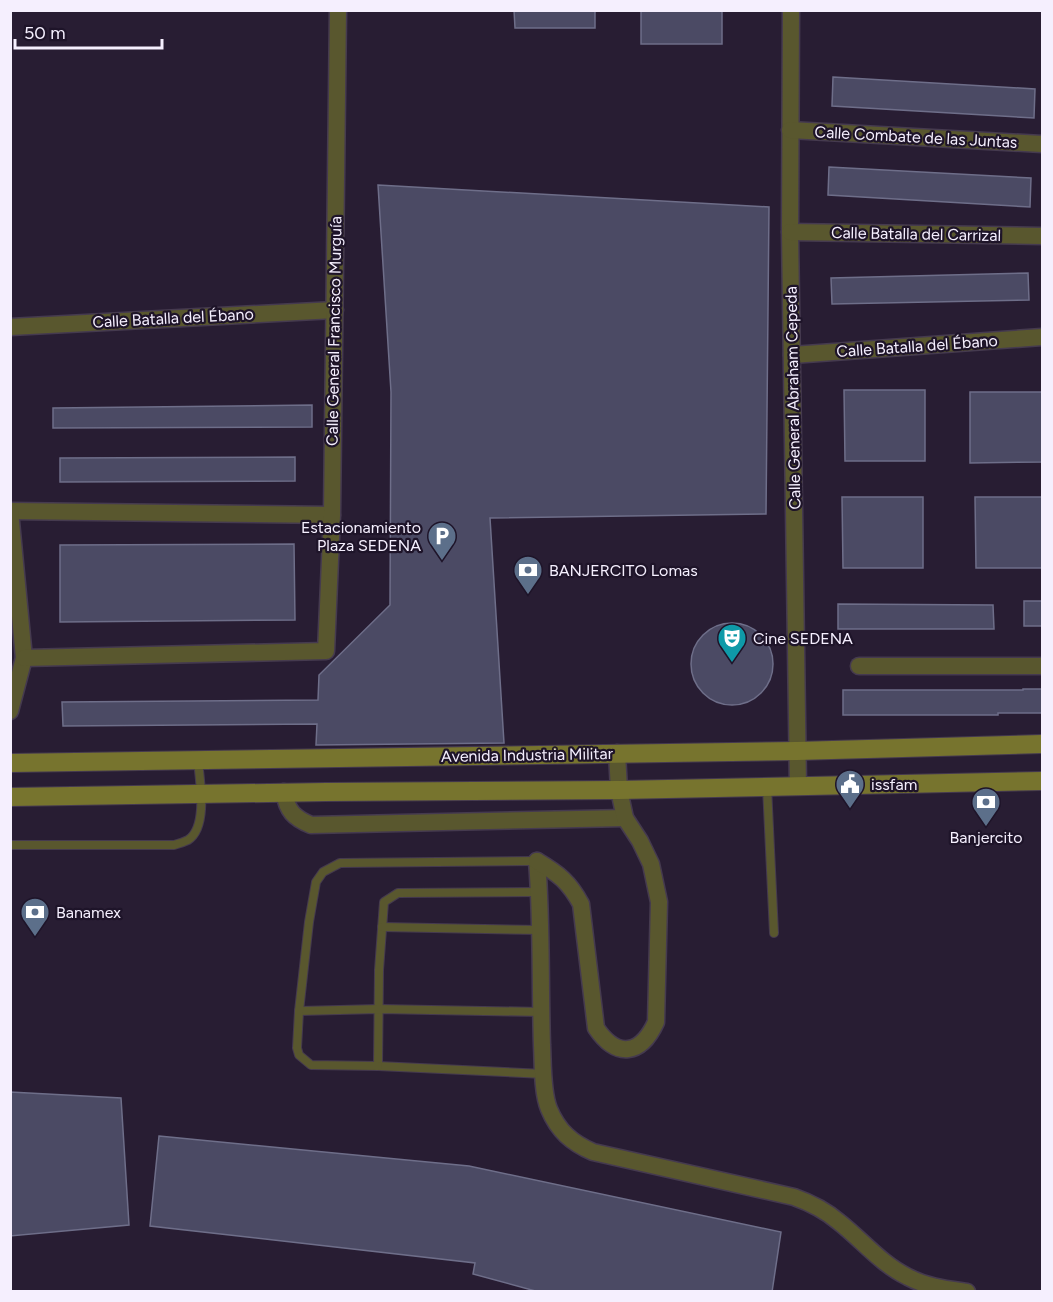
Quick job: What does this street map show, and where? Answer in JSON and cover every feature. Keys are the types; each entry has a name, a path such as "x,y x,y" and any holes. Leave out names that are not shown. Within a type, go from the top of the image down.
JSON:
{"main road":[{"name":"Avenida Industria Militar","path":"10,763 1042,744"},
{"path":"10,797 284,792 619,790 1042,781"}],"street":[{"name":"Calle General Francisco Murguía","path":"24,658 326,651 332,515 338,10"},
{"name":"Calle General Abraham Cepeda","path":"791,10 789,130 798,786"},
{"name":"Calle Combate de las Juntas","path":"789,130 1042,144"},
{"name":"Calle Batalla del Carrizal","path":"790,232 1042,236"},
{"name":"Calle Batalla del Ébano","path":"10,327 335,310"},
{"name":"Calle Batalla del Ébano","path":"792,356 1042,337"},
{"path":"11,707 24,658 10,511 332,515"},
{"path":"859,666 1042,666"},
{"path":"537,861 558,873 572,887 581,904 596,1028 606,1042 617,1049 628,1050 640,1045 650,1036 656,1022 659,902 651,864 640,841 625,819 619,790 617,753"},
{"path":"284,792 290,813 298,820 311,825 625,819"},
{"path":"537,861 540,892 544,1074 548,1107 555,1121 576,1145 593,1152 794,1197 818,1206 890,1266 909,1277 931,1286 967,1292"}],"lane":[{"path":"10,845 174,845 187,841 196,832 200,820 198,761"},
{"path":"767,787 774,933"},
{"path":"537,861 340,863 323,872 316,882 299,1011 297,1048 305,1061 311,1065 544,1074"},
{"path":"378,1066 379,970 384,902 398,893 540,892"},
{"path":"382,927 541,930"},
{"path":"299,1011 380,1008 542,1012"}],"building":[{"path":"514,10 595,10 595,28 515,28"},
{"path":"641,10 722,10 722,44 641,44"},
{"path":"833,77 1035,89 1034,118 832,106"},
{"path":"829,167 1031,178 1030,207 828,195"},
{"path":"378,185 769,207 766,514 490,518 504,743 316,745 317,724 63,726 62,702 318,700 319,675 390,605 391,392"},
{"path":"1028,273 1029,300 832,304 831,278"},
{"path":"844,390 925,390 925,461 845,461"},
{"path":"970,392 1042,392 1042,462 970,463"},
{"path":"312,405 312,427 53,428 53,408"},
{"path":"295,457 295,481 60,482 60,458"},
{"path":"842,497 923,497 923,568 843,568"},
{"path":"975,497 1042,497 1042,568 976,568"},
{"path":"294,544 295,620 60,622 60,545"},
{"path":"1024,601 1042,601 1042,626 1024,626"},
{"path":"838,604 993,605 994,629 838,629"},
{"name":"Cine SEDENA","path":"732,623 748,627 761,635 769,648 773,664 769,680 761,693 748,701 732,705 716,701 703,693 695,680 691,664 695,648 703,635 716,627"},
{"path":"1042,689 1042,713 843,715 843,690"},
{"path":"10,1092 121,1098 129,1225 10,1236"},
{"path":"159,1136 469,1166 781,1232 772,1292 539,1292 473,1274 475,1263 150,1226"}],"place":[{"name":"Estacionamiento Plaza SEDENA","path":"442,562"},
{"name":"BANJERCITO Lomas","path":"528,596"},
{"name":"Cine SEDENA","path":"732,664"},
{"name":"issfam","path":"850,810"},
{"name":"Banjercito","path":"986,828"},
{"name":"Banamex","path":"35,938"}]}
